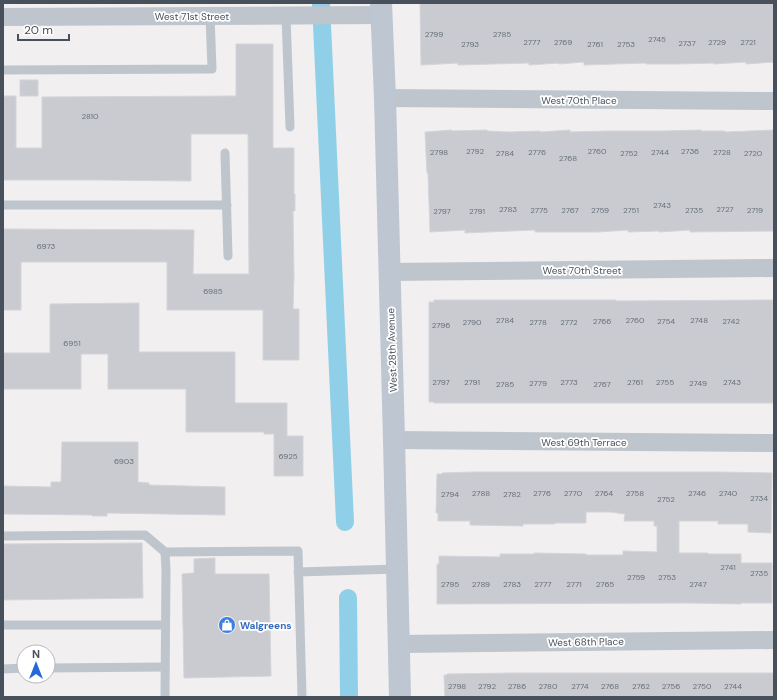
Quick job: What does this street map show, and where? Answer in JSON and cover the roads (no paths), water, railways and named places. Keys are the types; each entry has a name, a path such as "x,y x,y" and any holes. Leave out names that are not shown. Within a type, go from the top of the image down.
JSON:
{"main road":[{"name":"West 28th Avenue","path":"381,9 385,98 400,697"}],"street":[{"name":"West 71st Street","path":"3,17 210,16 286,9 381,9"},
{"name":"West 70th Place","path":"385,98 774,101"},
{"name":"West 70th Street","path":"389,272 774,268"},
{"name":"West 69th Terrace","path":"394,440 774,443"},
{"name":"West 68th Place","path":"399,644 774,640"}],"lane":[{"path":"286,9 290,127"},
{"path":"3,70 212,69 210,16"},
{"path":"225,153 228,256"},
{"path":"3,205 227,205"},
{"path":"3,536 145,535 165,552 298,551 302,697"},
{"path":"165,552 165,697"},
{"path":"298,572 397,568"},
{"path":"3,625 165,624"},
{"path":"56,668 165,666"},
{"path":"3,669 16,668"}],"waterway":[{"path":"321,3 345,522"},
{"path":"348,598 349,697"}],"place":[{"name":"Walgreens","path":"227,625"}]}
